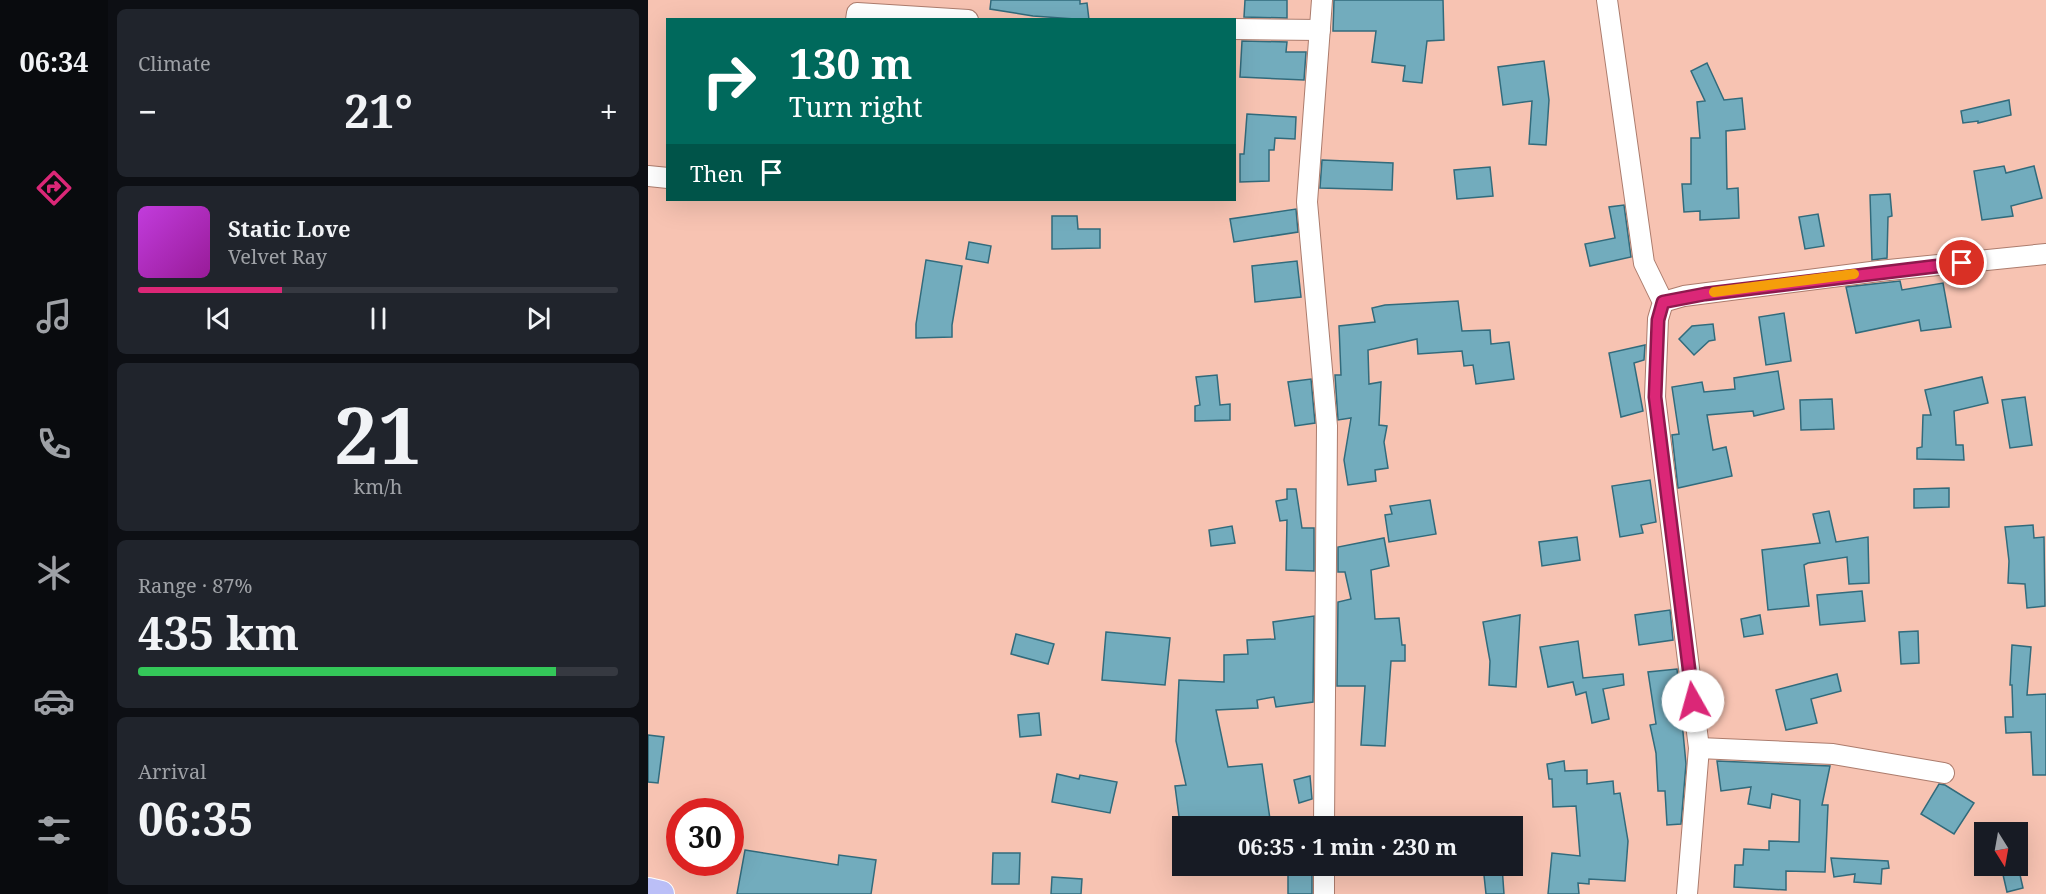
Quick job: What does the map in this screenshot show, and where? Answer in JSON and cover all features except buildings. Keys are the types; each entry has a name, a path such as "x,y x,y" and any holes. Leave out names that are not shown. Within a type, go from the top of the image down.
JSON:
{"main road":[{"path":"648,891 661,894"}],"street":[{"path":"1322,0 1307,202 1328,426 1324,816"},
{"path":"1606,0 1644,263 1663,302 1658,320 1655,397 1699,748 1687,894"},
{"path":"856,18 857,13 936,18"},
{"path":"1236,29 1320,30"},
{"path":"648,176 666,178"},
{"path":"1663,302 1684,296 1879,271 2046,254"},
{"path":"1699,748 1833,754 1944,773"},
{"path":"1324,876 1324,894"}],"slow traffic":[{"path":"1714,292 1854,274"}],"route":[{"path":"1693,701 1655,397 1658,320 1663,302 1684,296 1879,271 1962,263"}]}
